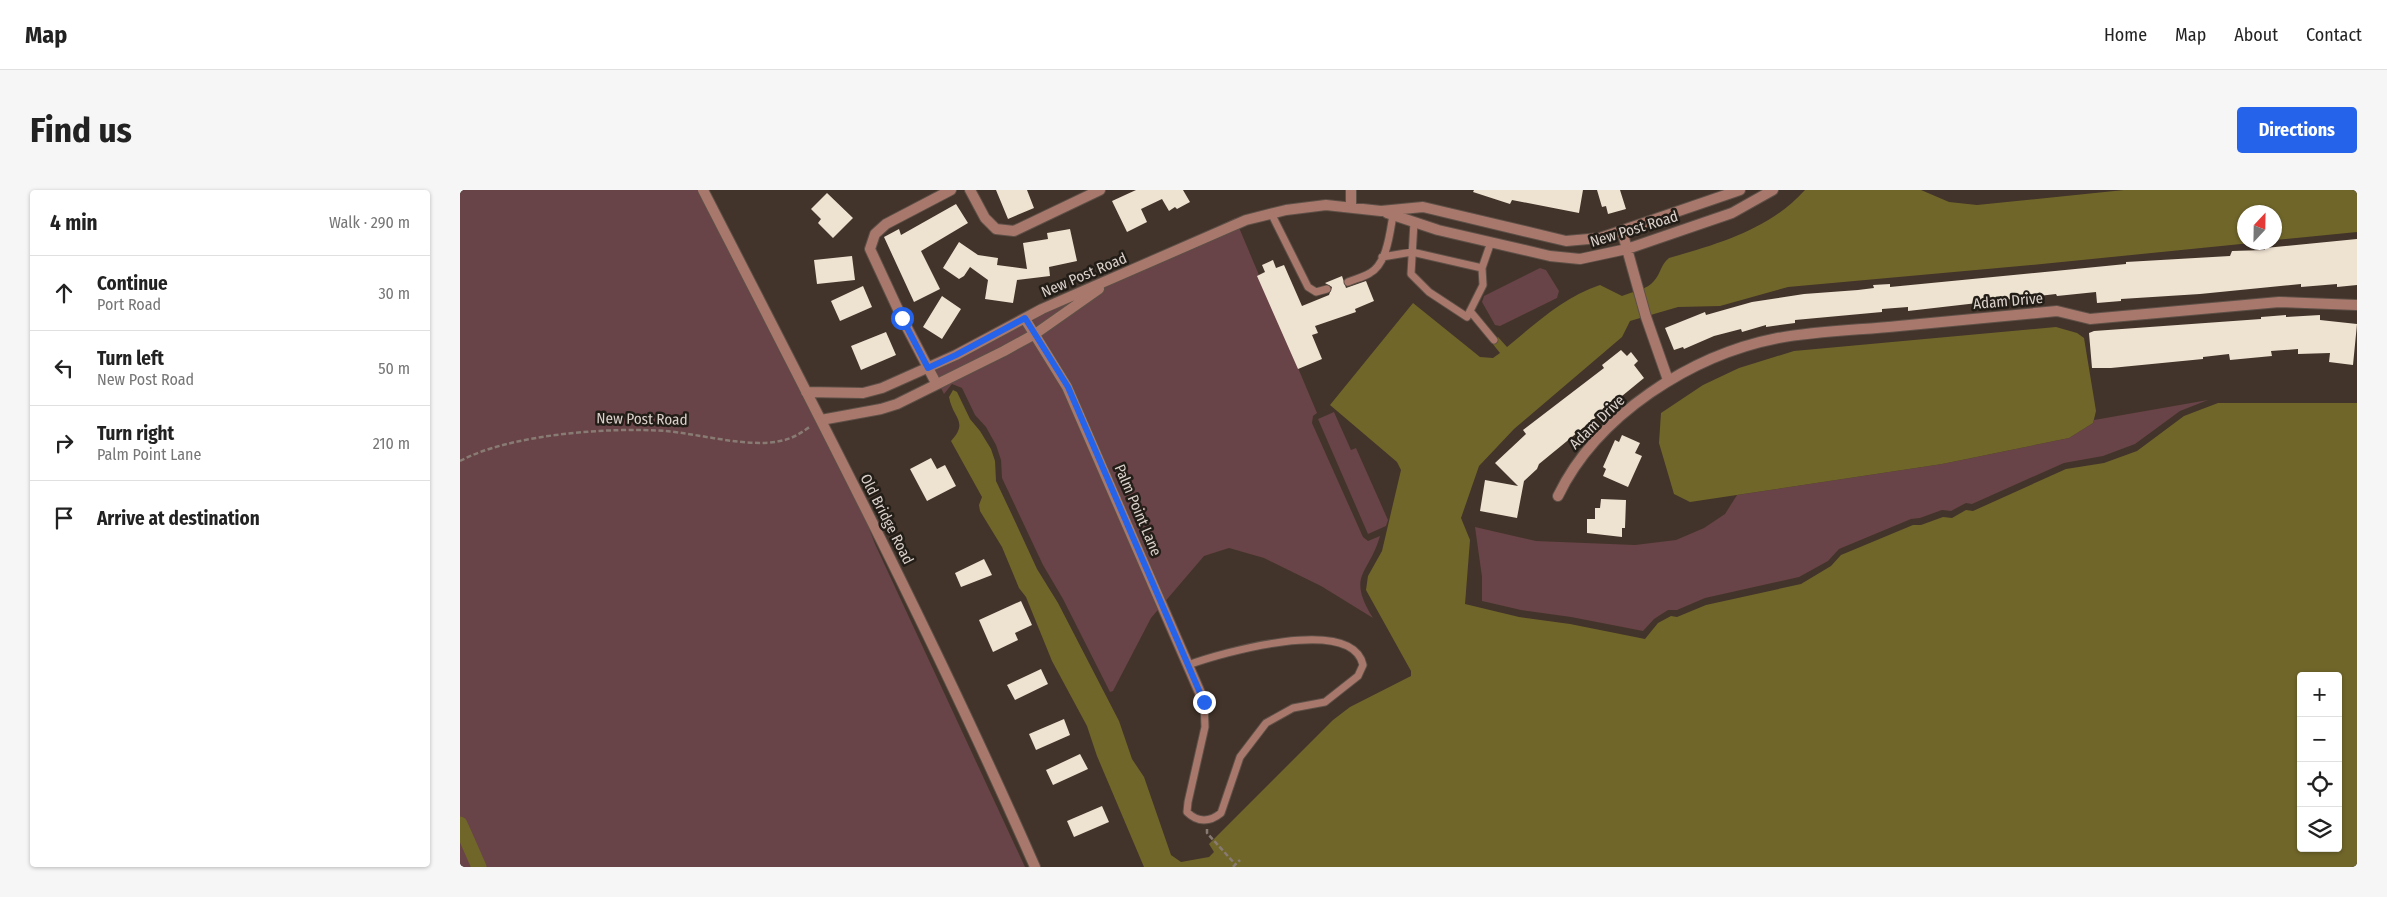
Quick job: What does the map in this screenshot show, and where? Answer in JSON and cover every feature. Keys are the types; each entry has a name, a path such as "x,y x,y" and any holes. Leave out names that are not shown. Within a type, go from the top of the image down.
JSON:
{"street":[{"name":"Old Bridge Road","path":"703,190 821,420 967,714 1036,867"},
{"path":"936,384 870,249 874,234 886,224 951,190"},
{"path":"970,190 984,218 996,229 1014,232 1100,190"},
{"path":"1351,190 1351,207"},
{"name":"New Post Road","path":"1381,211 1423,208 1566,241 1592,240 1740,190"},
{"name":"New Post Road","path":"806,392 863,393 882,388 956,355 1025,318 1118,276 1246,220 1271,213 1326,205 1381,211 1414,222 1490,242 1565,259 1595,258 1626,250 1732,213 1773,190"},
{"path":"1622,230 1626,250 1652,336 1668,380"},
{"path":"821,420 882,409 936,384 1035,334 1118,276"},
{"name":"Adam Drive","path":"1558,496 1573,469 1592,444 1668,380 1726,354 1764,342 1797,336 2057,311 2090,320 2279,302 2357,305"},
{"name":"Palm Point Lane","path":"1025,318 1068,387 1204,702"}],"lane":[{"path":"1271,213 1308,287 1316,292 1327,289"},
{"path":"1348,282 1370,274 1376,269 1387,250 1393,215"},
{"path":"1414,222 1412,274 1429,292 1466,317 1483,285 1482,268 1490,242"},
{"path":"1382,257 1412,252 1482,268"},
{"path":"1470,311 1494,340"},
{"path":"1188,665 1226,652 1274,643 1313,640 1342,643 1355,649 1361,656 1364,665 1358,676 1325,702 1293,708 1266,723 1240,757 1221,813 1215,818 1200,820 1192,818 1188,812 1188,802 1205,727 1204,702"}],"path":[{"name":"New Post Road","path":"460,461 469,456 510,444 569,434 665,431 762,443 781,442 796,436 821,420"},
{"path":"1207,833 1234,866 1240,860"}],"shaded area":[{"path":"460,190 708,190 827,420 875,544 1025,867 460,867"},
{"path":"1805,190 1921,190 1949,202 1977,205 2124,190 2357,190 2357,232 2282,239 2282,205 2237,205 2237,244 1788,287 1720,306 1678,307 1630,321 1622,337 1514,429 1479,466 1461,518 1470,540 1465,604 1519,617 1570,624 1645,639 1658,623 1671,616 1677,617 1706,605 1801,584 1831,566 1841,555 1913,525 1921,525 1943,517 1952,518 1966,510 1973,511 2066,469 2104,463 2137,451 2184,416 2218,403 2357,403 2357,867 1144,867 1097,756 1087,726 1052,661 1026,597 1019,588 1002,547 980,511 979,505 982,497 951,441 959,429 958,420 949,397 953,390 957,392 970,419 991,449 995,461 996,481 1037,569 1058,603 1119,721 1132,759 1144,777 1171,855 1181,862 1209,857 1214,852 1209,844 1333,720 1350,707 1411,676 1411,671 1366,590 1368,576 1382,551 1401,470 1397,462 1330,405 1413,303 1480,357 1493,358 1500,353 1492,343 1498,337 1507,347 1550,312 1587,290 1600,285 1622,296 1644,288 1654,281 1669,258 1724,241 1760,225 1776,215"},
{"path":"1235,218 1317,413 1313,416 1312,423 1363,537 1368,541 1380,536 1360,583 1365,603 1373,618 1321,586 1264,558 1229,548 1204,556 1151,618 1113,691 1110,692 1063,599 1043,565 1002,478 1001,460 996,445 986,427 975,415 962,388 952,384 944,394 931,368"},
{"path":"1540,268 1546,270 1559,291 1557,298 1500,326 1495,325 1482,302 1484,296"},
{"path":"2056,327 2077,333 2084,338 2096,411 2093,423 2069,438 1942,464 1690,502 1674,494 1659,443 1661,413 1703,385 1739,368 1794,351"},
{"path":"2208,400 2180,411 2135,444 2103,456 2064,463 1972,504 1966,503 1951,511 1942,510 1920,518 1911,519 1839,549 1828,561 1799,577 1705,598 1677,610 1668,610 1654,619 1643,631 1571,617 1521,610 1482,601 1482,577 1475,527 1536,541 1635,545 1676,540 1704,528 1725,514 1737,495 1942,464 2069,438 2093,423 2094,420"},
{"path":"1334,412 1351,450 1356,448 1388,520 1386,526 1368,534 1318,419"}],"building":[{"path":"996,190 1027,190 1034,208 1008,219"},
{"path":"1136,190 1183,190 1190,202 1169,211 1162,199 1141,209 1147,222 1127,232 1112,201"},
{"path":"1474,190 1583,190 1579,213 1512,200 1510,204 1473,192"},
{"path":"1597,190 1620,190 1626,209 1608,214 1606,206 1602,207"},
{"path":"827,193 853,218 833,238 818,223 821,219 811,209"},
{"path":"956,204 968,223 921,251 940,289 914,302 884,237 899,229 901,235"},
{"path":"1070,229 1077,261 1049,267 1050,276 1017,280 1013,303 985,299 988,280 970,267 964,276 959,279 943,268 959,242 978,255 998,258 997,265 1027,269 1023,243 1048,239 1047,233"},
{"path":"2357,239 2357,285 2337,287 2337,284 2301,287 2301,284 2200,294 2121,299 2121,301 2097,303 2096,292 2057,296 2056,294 1908,311 1908,307 1882,309 1882,312 1795,320 1795,323 1766,327 1766,325 1742,332 1741,329 1714,336 1684,349 1683,347 1674,350 1665,328 1705,312 1706,315 1752,302 1804,294 1874,288 1873,285 1890,284 1890,287 2126,264 2126,262 2230,256 2232,251 2282,250 2282,246"},
{"path":"852,256 855,280 817,284 814,260"},
{"path":"1273,260 1276,268 1284,265 1302,306 1329,295 1332,287 1325,283 1342,276 1346,288 1366,281 1374,301 1355,309 1356,312 1315,326 1318,333 1312,335 1322,359 1298,369 1257,276 1265,272 1262,265"},
{"path":"863,286 872,307 840,321 831,301"},
{"path":"942,296 961,309 942,339 923,327"},
{"path":"2286,315 2286,317 2320,315 2320,320 2357,324 2353,365 2329,362 2330,353 2298,354 2298,349 2271,351 2272,356 2230,360 2229,354 2203,357 2203,359 2111,368 2092,368 2089,333 2094,331 2261,319 2261,317"},
{"path":"886,332 896,355 861,370 851,346"},
{"path":"1621,350 1627,356 1631,352 1638,361 1634,365 1644,378 1539,464 1537,469 1524,481 1517,518 1480,511 1485,480 1518,486 1495,463 1526,434 1523,430 1604,368 1602,365"},
{"path":"1622,435 1640,443 1635,453 1642,456 1628,487 1603,476 1606,469 1603,467 1615,440 1619,442"},
{"path":"931,458 937,469 945,465 956,486 927,501 910,469"},
{"path":"1601,499 1626,500 1625,528 1622,528 1622,537 1587,533 1587,519 1595,519 1595,508 1600,508"},
{"path":"984,559 992,575 961,587 955,573"},
{"path":"1021,601 1032,625 1015,633 1018,640 993,652 979,620"},
{"path":"1041,669 1048,684 1015,700 1007,685"},
{"path":"1064,719 1070,735 1036,750 1029,734"},
{"path":"1080,754 1088,769 1053,785 1046,770"},
{"path":"1102,806 1109,822 1074,837 1067,821"}],"waterway":[{"path":"460,824 479,867"}],"route":[{"path":"902,318 928,368 1025,318 1068,387 1204,702"}]}
